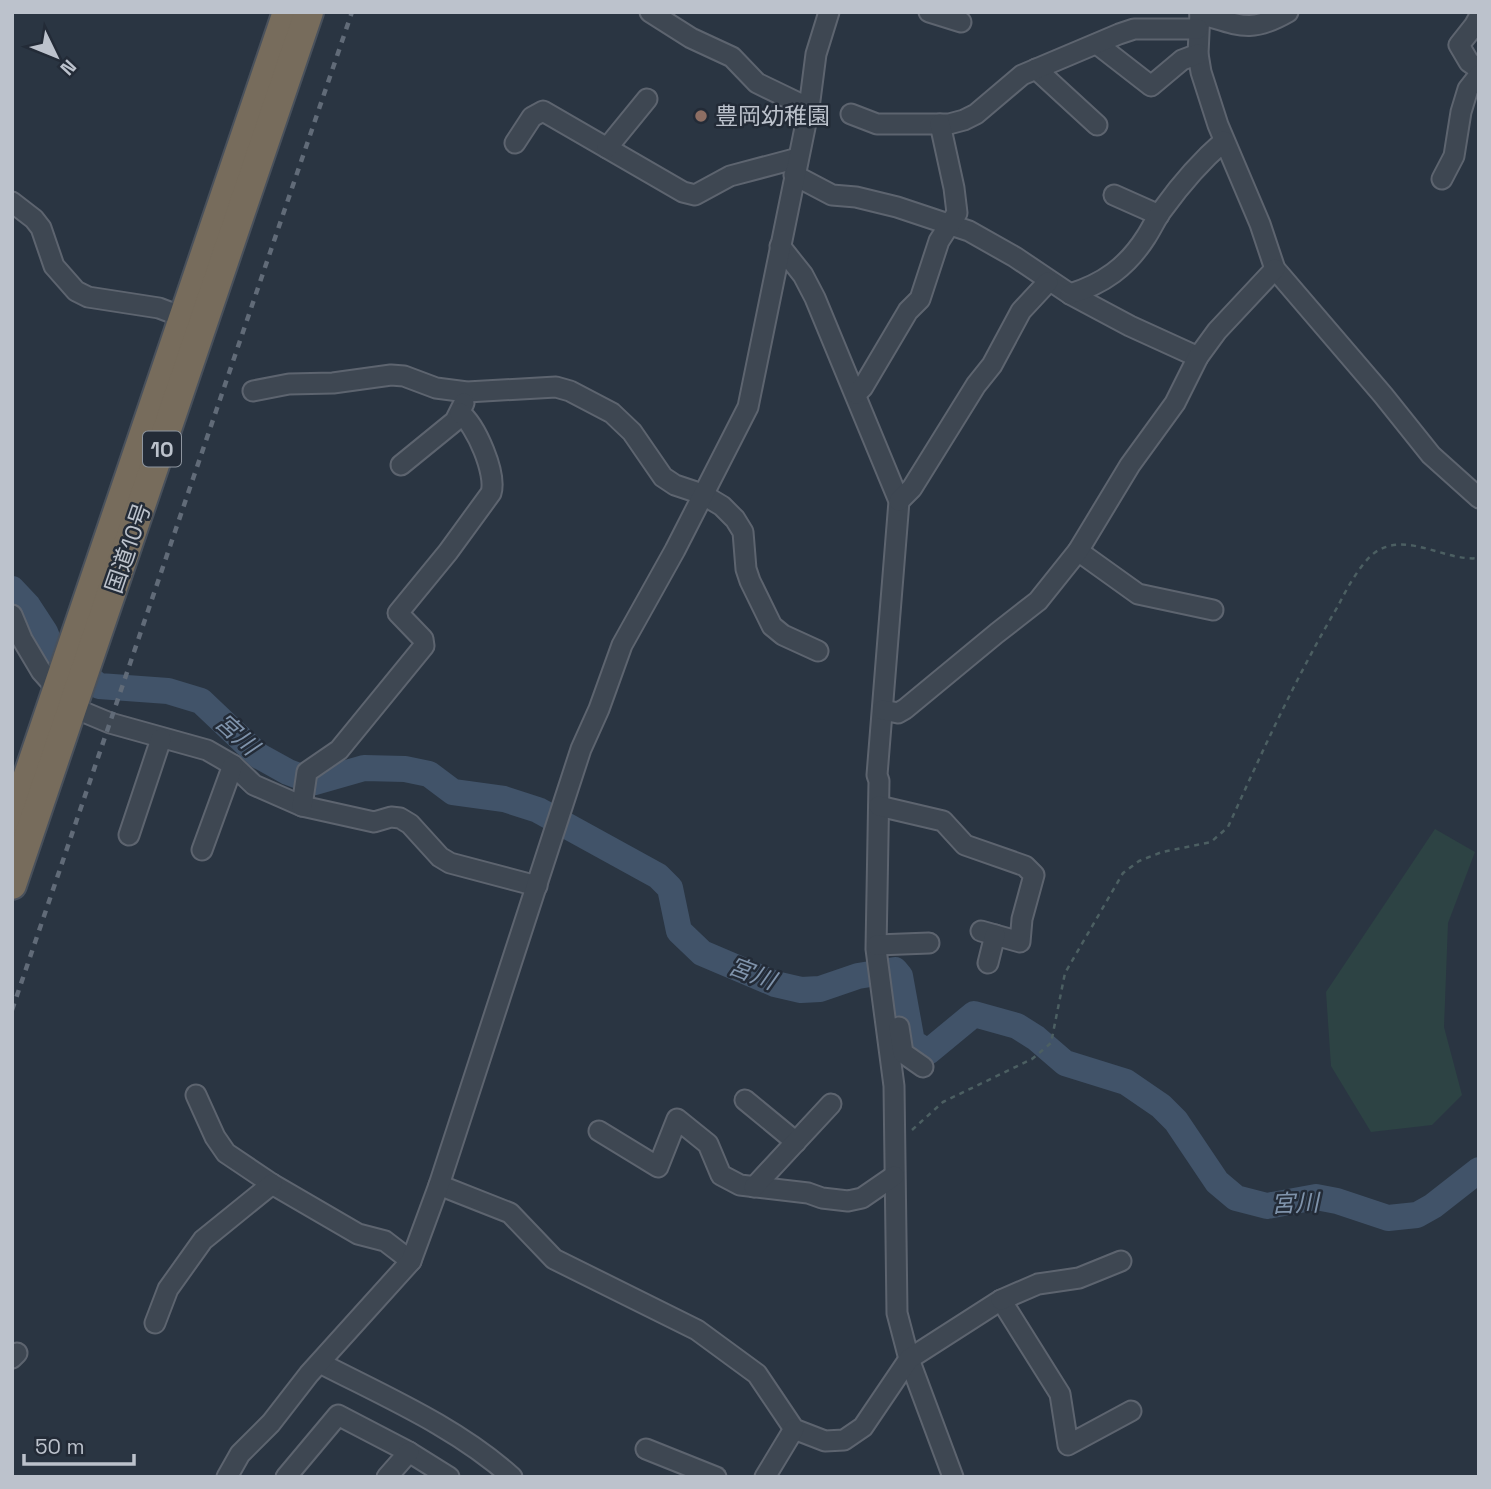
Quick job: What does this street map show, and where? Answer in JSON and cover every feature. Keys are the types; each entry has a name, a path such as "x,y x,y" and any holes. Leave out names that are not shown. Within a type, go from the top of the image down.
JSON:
{"highway":[{"name":"国道10号","path":"12,885 66,698 193,321 287,12"},
{"name":"国道10号","path":"193,321 309,12"},
{"name":"国道10号","path":"12,821 66,698"}],"street":[{"path":"650,12 691,38 732,57 757,83 809,108"},
{"path":"227,1477 240,1454 271,1423 320,1363 411,1261 439,1185 581,749 600,709 622,645 675,550 748,407 809,108 816,54 829,12"},
{"path":"929,12 961,22"},
{"path":"851,114 877,124 940,124 964,120 976,114 1014,80 1134,29 1199,18 1247,27 1271,22 1287,12"},
{"path":"1479,17 1459,45 1469,62 1479,69"},
{"path":"1199,18 1198,54 1201,72 1224,141 1260,224 1275,270 1431,455 1479,498"},
{"path":"1097,44 1151,86 1182,60 1198,54"},
{"path":"1036,69 1097,125"},
{"path":"1442,179 1454,156 1461,112 1468,89 1479,75"},
{"path":"607,148 647,99"},
{"path":"515,143 532,117 543,111 682,192 695,195 730,176 796,167 832,195 856,197 951,224 1014,257 1048,282 1070,294 1130,326 1198,357"},
{"path":"856,394 863,387 908,311 920,299 939,241 957,213 940,124"},
{"path":"1070,294 1109,278 1124,265 1140,247 1159,215 1199,164 1224,141"},
{"path":"1114,195 1159,215"},
{"path":"12,202 41,228 54,266 76,291 88,297 159,308 193,321"},
{"path":"780,246 803,275 815,298 900,501 877,775 879,806 876,947 894,1086 897,1313 909,1359 953,1477"},
{"path":"883,710 898,713 912,704 1038,601 1078,551 1130,465 1175,403 1198,357 1217,331 1275,270"},
{"path":"900,501 912,488 976,385 992,365 1021,311 1048,282"},
{"path":"253,391 289,384 333,383 391,375 404,376 436,388 467,392 556,387 570,391 612,413 621,421 632,432 663,477 675,485 702,494 722,506 735,519 743,532 746,569 772,626 783,635 818,650"},
{"path":"401,466 455,421 467,392"},
{"path":"302,806 307,772 339,750 424,646 423,639 398,612 491,493 491,470 469,419 460,413"},
{"path":"1078,551 1138,594 1213,610"},
{"path":"12,615 22,639 41,671 66,698 110,723 207,750 233,765 254,785 302,806 374,822 391,817 400,818 410,824 450,863 537,886"},
{"path":"129,835 161,739"},
{"path":"202,850 233,765"},
{"path":"879,806 943,821 965,845 1025,866 1034,876 1022,919 1020,942 988,933 988,963"},
{"path":"876,947 929,943"},
{"path":"881,992 895,1007 903,1053 923,1067"},
{"path":"196,1095 215,1137 226,1153 272,1184 358,1234 385,1241 411,1261"},
{"path":"745,1100 796,1142"},
{"path":"754,1186 831,1104"},
{"path":"599,1131 658,1167 677,1119 708,1144 721,1175 740,1185 808,1193 822,1198 848,1201 862,1198 894,1176"},
{"path":"155,1323 168,1289 203,1240 272,1184"},
{"path":"439,1185 510,1213 554,1259 697,1330 757,1374 794,1429 825,1441 844,1440 863,1427 909,1359 1001,1300 1038,1284 1079,1278 1121,1261"},
{"path":"1001,1300 1060,1394 1068,1445 1131,1411"},
{"path":"320,1363 428,1417 490,1457 512,1477"},
{"path":"286,1477 338,1415 409,1452 449,1477"},
{"path":"765,1477 794,1429"},
{"path":"646,1449 716,1477"},
{"path":"387,1477 409,1452"}],"path":[{"path":"894,1154 912,1129 943,1102 1032,1059 1051,1043 1065,973 1123,873 1139,861 1162,852 1211,842 1228,827 1309,655 1356,574 1379,550 1398,546 1418,547 1466,559 1479,558"}],"green space":[{"path":"1435,829 1475,852 1448,923 1444,1027 1462,1095 1432,1125 1371,1132 1331,1066 1326,992"}],"waterway":[{"name":"宮川","path":"12,589 28,606 45,632 52,650 99,686 168,691 201,701 259,756 288,772 315,782 364,768 405,769 429,774 453,792 504,799 538,810 658,876 670,888 679,931 702,953 775,984 801,990 820,989 858,976 895,970 900,976 912,1042 928,1052 974,1014 1017,1026 1065,1063 1126,1082 1161,1106 1176,1121 1217,1182 1236,1198 1267,1206 1316,1197 1388,1218 1417,1215 1433,1206 1479,1170"}],"railway":[{"path":"12,1010 352,12"}],"place":[{"name":"豊岡幼稚園","path":"701,116"}]}
